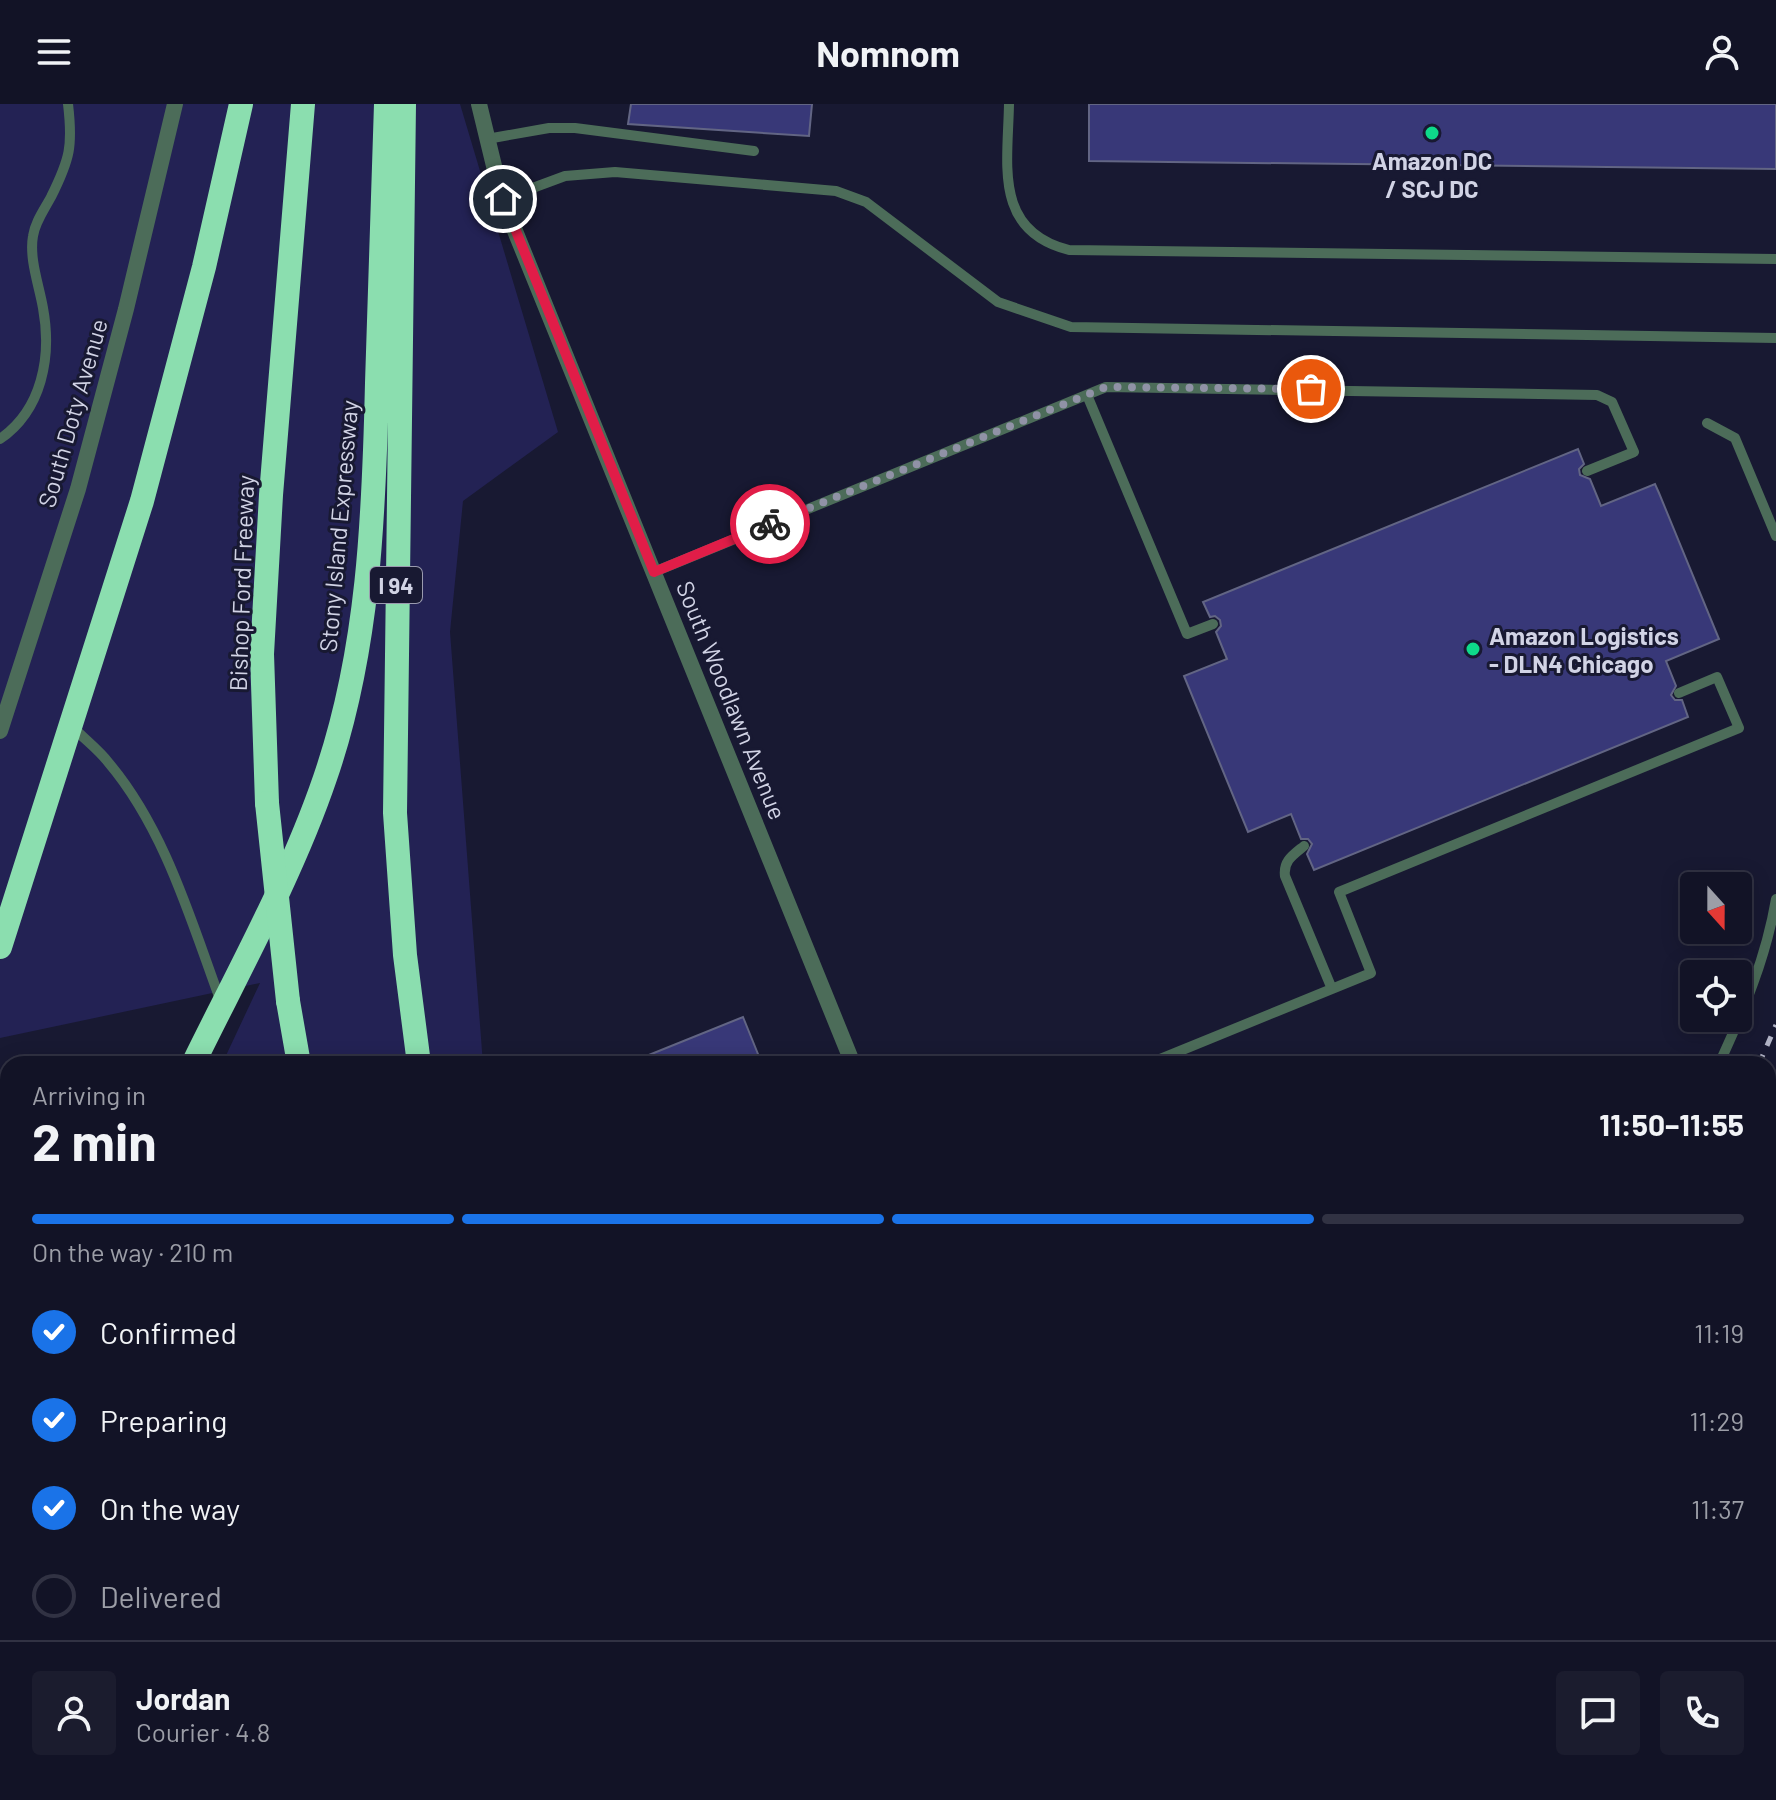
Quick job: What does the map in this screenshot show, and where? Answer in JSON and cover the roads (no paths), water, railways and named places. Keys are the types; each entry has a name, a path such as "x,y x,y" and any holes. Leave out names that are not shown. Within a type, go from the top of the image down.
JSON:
{"highway":[{"path":"0,947 146,487 204,267 241,104"},
{"name":"Bishop Ford Freeway","path":"298,1056 288,1001 267,803 262,654 271,495 303,104"},
{"name":"Stony Island Expressway","path":"197,1056 293,859 326,778 349,689 362,623 376,437 386,104"},
{"name":"I 94","path":"404,104 395,813 405,955 418,1056"}],"street":[{"name":"South Doty Avenue","path":"0,731 82,474 126,309 175,104"},
{"path":"479,104 485,134"},
{"name":"South Woodlawn Avenue","path":"485,134 503,199 850,1056"}],"lane":[{"path":"0,439 24,418 39,390 45,328 33,238 71,148 68,104"},
{"path":"1009,104 1008,191 1013,208 1021,221 1037,235 1055,247 1069,250 1776,259"},
{"path":"485,134 575,128 754,151"},
{"path":"503,199 565,176 615,172 836,191 866,202 998,302 1071,327 1776,338"},
{"path":"654,572 1106,387 1597,395 1612,402 1634,452 1587,471"},
{"path":"1087,395 1187,634 1213,624"},
{"path":"1707,423 1735,438 1776,536"},
{"path":"1168,1056 1371,973 1339,892 1739,728 1717,677 1679,693"},
{"path":"71,726 108,762 141,810 178,884 222,1005"},
{"path":"1304,846 1289,858 1284,867 1285,876 1332,989"},
{"path":"1723,1056 1752,991 1770,936 1776,899"}],"railway":[{"path":"1762,1056 1776,1025"}],"place":[{"name":"Amazon DC / SCJ DC","path":"1432,133"},
{"name":"Amazon Logistics - DLN4 Chicago","path":"1473,649"}]}
